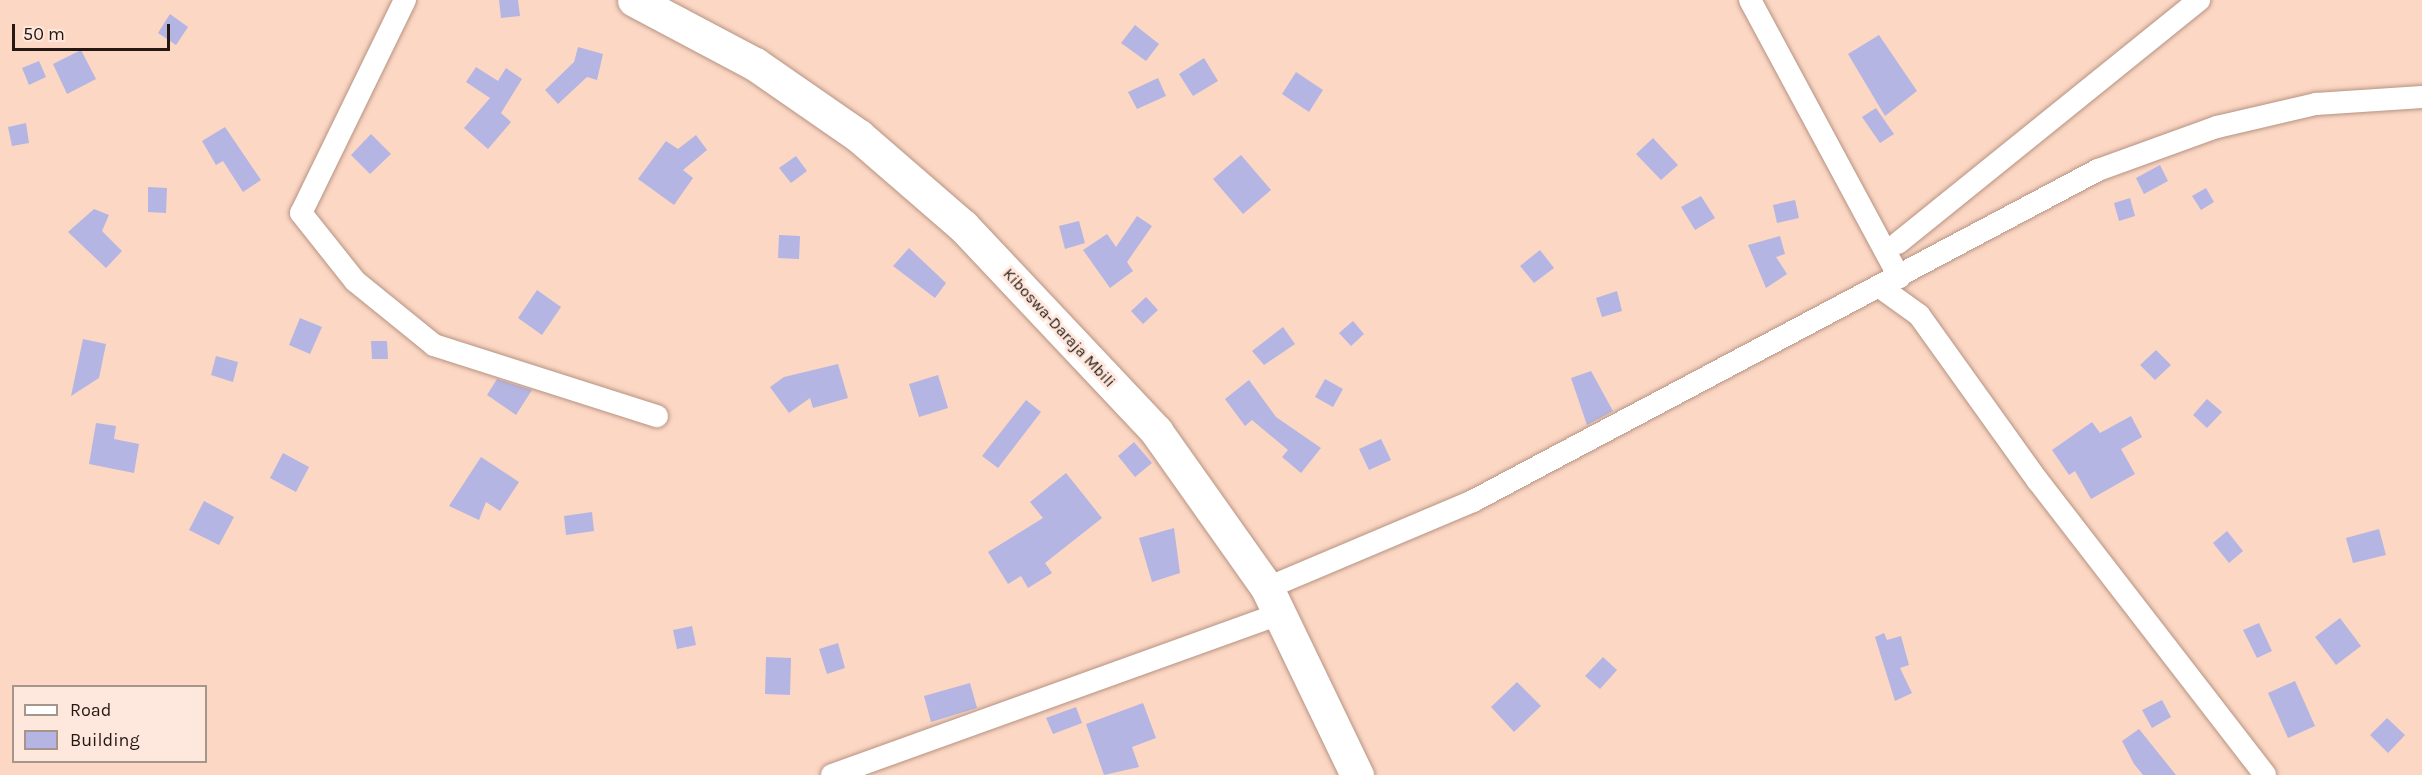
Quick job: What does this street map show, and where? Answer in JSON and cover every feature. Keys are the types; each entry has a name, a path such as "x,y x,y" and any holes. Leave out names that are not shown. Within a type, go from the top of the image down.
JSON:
{"main road":[{"name":"Kiboswa-Daraja Mbili","path":"634,0 754,64 860,136 963,226 1156,431 1273,601 1357,775"}],"street":[{"path":"405,0 301,213 355,281 434,345 657,416"},
{"path":"1750,0 1889,282 1919,315 2038,481 2265,775"},
{"path":"1898,243 2199,0"},
{"path":"832,775 1273,601 1473,501 2098,170 2217,127 2316,104 2422,97"}],"building":[{"path":"499,0 518,0 520,16 501,18"},
{"path":"170,14 188,27 176,45 158,33"},
{"path":"1135,25 1159,44 1146,61 1121,43"},
{"path":"1879,35 1917,91 1885,116 1848,54"},
{"path":"578,47 603,54 597,80 587,77 558,104 545,90 574,62"},
{"path":"81,50 96,79 67,94 53,64"},
{"path":"1204,58 1218,81 1193,96 1179,74"},
{"path":"39,61 46,77 29,85 22,68"},
{"path":"476,67 498,81 506,68 522,79 501,113 511,122 488,149 464,128 490,98 466,82"},
{"path":"1296,72 1323,90 1309,112 1282,94"},
{"path":"1158,78 1166,96 1137,109 1128,92"},
{"path":"1876,108 1894,134 1880,143 1862,117"},
{"path":"26,123 29,143 12,146 8,127"},
{"path":"225,127 261,180 243,192 223,161 216,165 202,141"},
{"path":"371,134 391,154 370,174 351,155"},
{"path":"696,135 707,150 683,170 693,178 674,205 638,179 666,141 678,149"},
{"path":"1653,138 1678,165 1661,180 1636,154"},
{"path":"1241,155 1271,190 1243,214 1213,179"},
{"path":"796,156 807,171 791,183 779,168"},
{"path":"2160,165 2168,181 2144,194 2136,178"},
{"path":"148,187 167,188 166,213 148,212"},
{"path":"2206,188 2214,202 2201,210 2192,196"},
{"path":"1701,196 1715,218 1695,230 1681,207"},
{"path":"2130,198 2135,216 2119,221 2114,203"},
{"path":"1795,200 1799,218 1777,223 1773,205"},
{"path":"94,209 109,215 102,231 122,251 106,268 68,232"},
{"path":"1137,216 1152,226 1127,262 1133,271 1110,288 1083,250 1107,234 1116,247"},
{"path":"1079,221 1085,243 1065,249 1059,226"},
{"path":"779,235 800,236 799,259 778,258"},
{"path":"1780,236 1785,254 1776,257 1787,274 1766,288 1748,245"},
{"path":"909,248 946,283 935,298 893,266"},
{"path":"1540,250 1554,268 1534,283 1520,266"},
{"path":"537,290 561,307 542,335 518,318"},
{"path":"1617,291 1622,311 1602,317 1596,298"},
{"path":"1146,297 1158,310 1143,324 1131,311"},
{"path":"300,318 322,327 310,354 289,345"},
{"path":"1353,321 1364,334 1351,346 1339,333"},
{"path":"1283,327 1295,344 1264,365 1252,351"},
{"path":"83,339 106,344 99,378 71,396"},
{"path":"371,341 387,341 388,359 372,359"},
{"path":"2156,350 2171,365 2155,380 2140,365"},
{"path":"216,356 238,362 233,382 211,375"},
{"path":"838,364 848,398 813,408 810,398 789,413 770,387 784,377"},
{"path":"1591,371 1613,411 1587,425 1571,378"},
{"path":"938,375 948,408 919,417 909,384"},
{"path":"497,379 532,390 516,415 487,395"},
{"path":"1325,379 1343,389 1333,407 1315,397"},
{"path":"1249,380 1276,417 1321,448 1301,473 1282,457 1288,450 1252,420 1245,426 1225,399"},
{"path":"2207,399 2222,412 2207,428 2193,415"},
{"path":"1026,400 1041,412 998,468 982,456"},
{"path":"2131,416 2142,437 2121,449 2135,474 2091,499 2075,471 2069,475 2052,450 2092,422 2100,433"},
{"path":"96,423 116,426 114,439 139,444 134,473 89,464"},
{"path":"1381,439 1391,460 1369,470 1359,449"},
{"path":"1134,442 1152,463 1135,477 1118,456"},
{"path":"283,453 309,467 296,492 270,478"},
{"path":"481,457 519,482 500,511 486,502 479,520 449,506"},
{"path":"1066,473 1102,518 1045,563 1052,573 1028,588 1021,576 1008,584 988,552 1043,518 1030,502"},
{"path":"204,501 234,517 219,545 189,530"},
{"path":"592,512 594,531 566,535 564,516"},
{"path":"1174,528 1180,573 1152,582 1139,538"},
{"path":"2379,529 2386,555 2353,563 2346,538"},
{"path":"2227,531 2243,551 2229,563 2213,543"},
{"path":"2340,618 2361,646 2336,665 2315,637"},
{"path":"2259,623 2272,651 2257,658 2243,630"},
{"path":"692,626 696,645 677,649 673,630"},
{"path":"1884,633 1887,640 1901,636 1909,665 1900,668 1912,693 1895,701 1875,637"},
{"path":"838,643 845,668 827,674 819,649"},
{"path":"766,657 791,658 790,695 765,694"},
{"path":"1603,657 1617,670 1600,689 1585,676"},
{"path":"2295,681 2315,726 2288,738 2268,693"},
{"path":"1517,682 1541,706 1514,732 1491,707"},
{"path":"970,683 977,708 931,722 924,696"},
{"path":"2162,700 2171,717 2152,728 2142,710"},
{"path":"1143,703 1156,738 1132,747 1139,767 1104,775 1086,724"},
{"path":"1076,707 1082,723 1053,734 1046,718"},
{"path":"2387,718 2405,735 2388,753 2370,735"},
{"path":"2139,729 2176,775 2143,775 2134,764 2122,741"}]}
